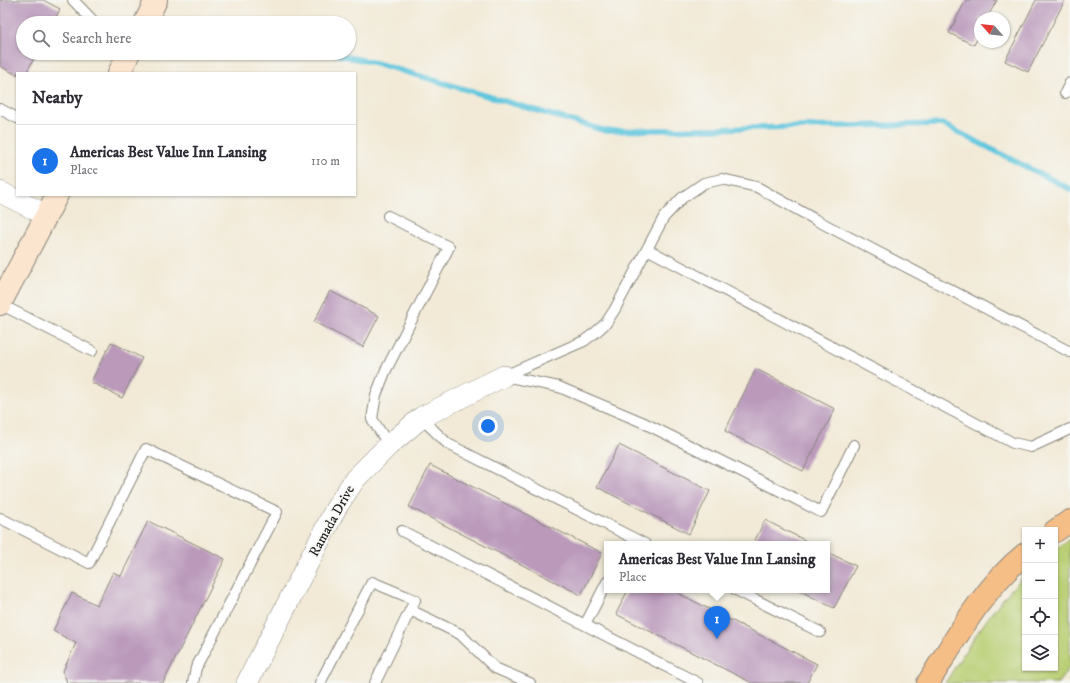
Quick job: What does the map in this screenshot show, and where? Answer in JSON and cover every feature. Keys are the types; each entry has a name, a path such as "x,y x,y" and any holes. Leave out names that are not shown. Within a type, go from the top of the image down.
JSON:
{"highway":[{"path":"1058,528 1070,521"},
{"path":"928,683 970,616 984,597 997,581 1022,557"}],"street":[{"path":"148,16 156,0"},
{"path":"120,72 126,60"},
{"path":"0,192 46,215"},
{"path":"0,304 56,196"},
{"name":"Ramada Drive","path":"247,683 336,508 356,479 389,445 421,418 504,376"}],"lane":[{"path":"73,0 88,16"},
{"path":"1065,93 1070,83"},
{"path":"0,109 16,117"},
{"path":"504,376 584,341 606,323 664,217 682,198 704,183 722,179 757,187 816,220 1070,352"},
{"path":"388,216 449,247 385,372 376,395 372,420 389,445"},
{"path":"646,249 1013,443 1031,447 1070,429"},
{"path":"0,304 92,351"},
{"path":"504,376 559,387 642,422 820,512 854,444"},
{"path":"421,418 448,444 628,540"},
{"path":"0,518 88,563 146,449 277,512 196,668 193,683"},
{"path":"402,531 698,683"},
{"path":"320,683 372,582 415,600 375,683"},
{"path":"585,625 604,588"},
{"path":"742,593 820,632"},
{"path":"410,610 460,634 494,668 530,683"}],"green space":[{"path":"1070,539 1070,666 1058,683 945,683 992,613 1022,578 1022,671 1058,671 1058,547"}],"building":[{"path":"0,0 43,0 60,9 56,16 16,16 16,60 33,60 27,72 16,72 16,74 0,66"},
{"path":"966,0 997,0 990,12 974,12 974,45 949,33"},
{"path":"1036,0 1065,0 1028,72 1005,61"},
{"path":"330,291 379,316 363,347 314,322"},
{"path":"111,342 142,358 122,398 91,382"},
{"path":"756,369 835,409 803,471 725,431"},
{"path":"619,445 710,491 689,534 597,487"},
{"path":"430,465 602,553 581,595 409,507"},
{"path":"765,520 806,541 754,541"},
{"path":"148,521 225,559 163,683 67,683 63,671 76,643 53,631 72,593 97,605 113,572 121,576"},
{"path":"830,553 856,566 834,608 804,593 830,593"},
{"path":"626,593 678,593 817,664 807,683 752,683 616,614"}],"waterway":[{"path":"356,59 376,63 606,131 942,124 1070,189"}],"place":[{"name":"Americas Best Value Inn Lansing","path":"717,639"}]}
